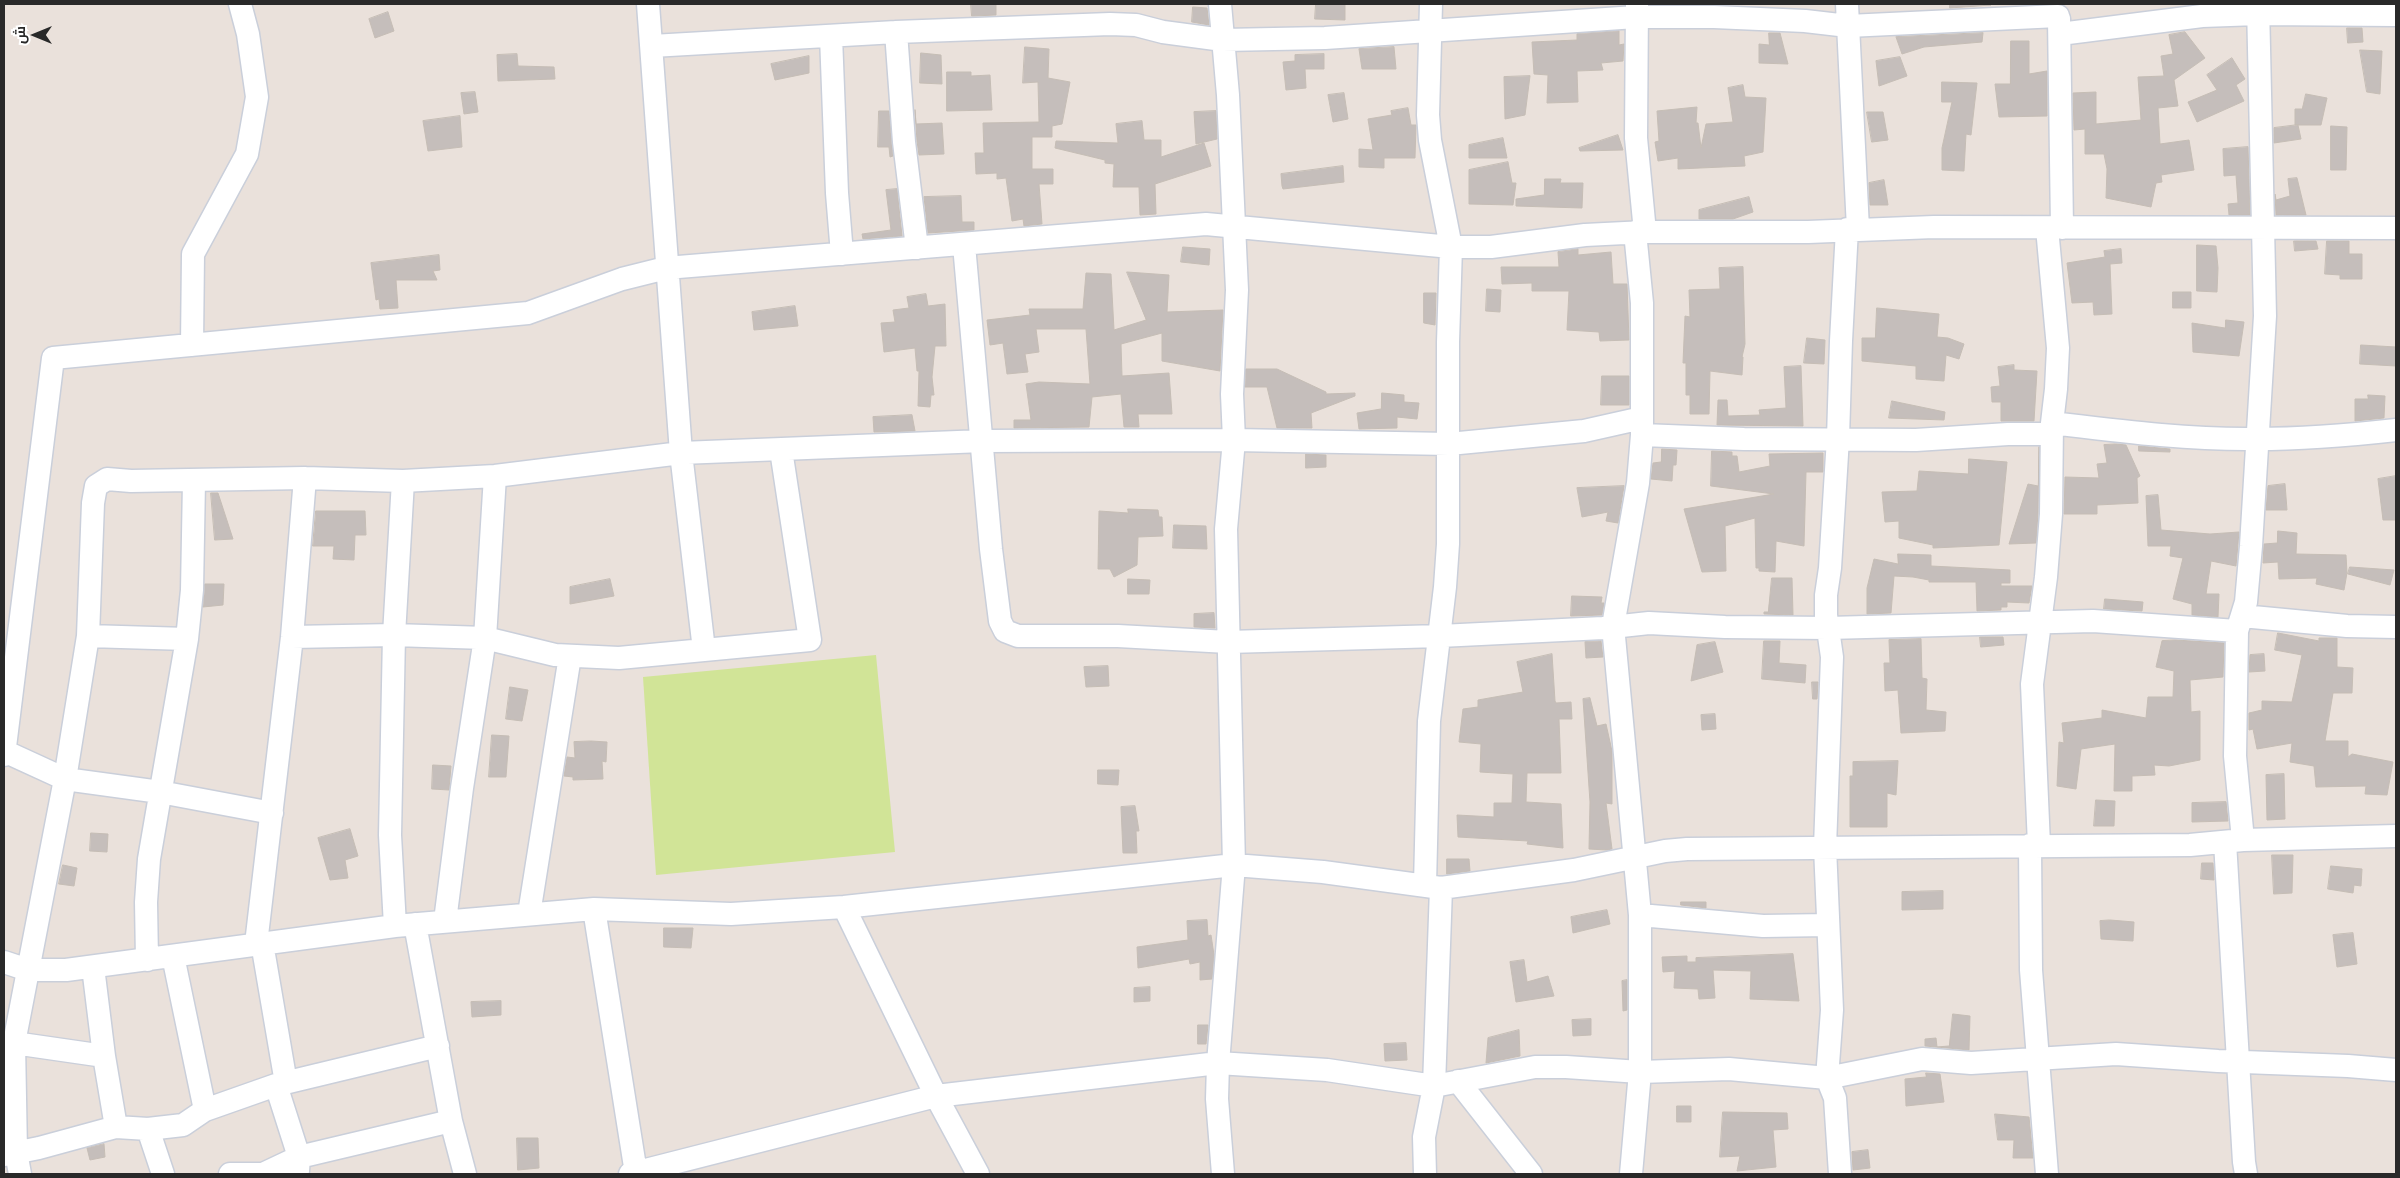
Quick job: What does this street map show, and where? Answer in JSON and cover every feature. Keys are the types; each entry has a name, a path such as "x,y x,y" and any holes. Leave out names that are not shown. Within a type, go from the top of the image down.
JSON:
{"street":[{"path":"192,345 193,254 247,154 257,97 248,34 240,4"},
{"path":"648,4 681,454 704,650"},
{"path":"1220,4 1237,290 1232,394 1234,440 1226,529 1234,864 1218,1063 1217,1099 1224,1174"},
{"path":"1425,1174 1424,1137 1434,1086 1433,887 1429,722 1440,636 1448,544 1448,342 1451,247 1430,140 1428,115 1432,30 1431,4"},
{"path":"1840,1174 1835,1098 1827,1078 1832,1010 1825,847 1832,657 1826,595 1830,568 1838,438 1841,341 1853,229 1847,4"},
{"path":"652,46 896,32 1110,24 1136,25 1163,32 1223,40 1325,38 1432,30 1637,10 1805,21 1848,26 2059,18 2202,16 2258,9 2396,15"},
{"path":"2246,1174 2239,1062 2234,841 2239,624 2246,602 2251,546 2265,316 2258,9"},
{"path":"1631,1174 1640,1072 1640,914 1613,626 1638,483 1642,427 1642,303 1636,138 1637,10"},
{"path":"2047,1174 2031,970 2034,846 2032,684 2041,622 2051,514 2052,428 2058,348 2055,228 2059,18"},
{"path":"896,32 904,142 917,248"},
{"path":"831,36 836,193 842,254"},
{"path":"272,813 160,792 65,779 4,753 53,358 528,313 622,279 666,268 1206,224 1451,247 1490,247 1585,235 1640,232 1808,232 1853,229 2396,228"},
{"path":"964,245 983,441 991,549 1000,621 1005,631 1018,636 1118,636 1228,642 1440,636 1649,623 1725,627 1828,628 1937,627 2041,622 2396,627"},
{"path":"20,1174 10,1154 14,1043 65,779 88,636 93,503 96,486 107,479 194,481 305,478 403,480 495,476 681,454 983,441 1234,440 1449,444 1642,427 1744,440 1838,438 1916,440 2008,434 2052,428 2256,440 2351,435 2396,430"},
{"path":"292,637 394,636 485,638 570,656 619,658 810,640 781,450"},
{"path":"445,921 462,788 485,638 495,476"},
{"path":"298,1166 281,1084 259,944 292,637 305,478"},
{"path":"403,480 394,636 390,835 405,925 438,1046 451,1121 465,1174"},
{"path":"147,960 147,887 160,792 187,639 192,590 194,481"},
{"path":"88,636 187,639"},
{"path":"529,914 570,656"},
{"path":"4,962 28,970 93,968 259,944 445,921 594,909 731,914 844,907 1234,864 1323,872 1433,887 1574,870 1665,850 2190,845 2234,841 2396,836"},
{"path":"844,907 936,1096 978,1174"},
{"path":"594,909 633,1174 936,1096 1218,1063 1328,1070 1434,1086 1535,1067 1640,1072 1729,1069 1827,1078 1922,1059 1971,1063 2037,1057 2116,1054 2396,1070"},
{"path":"1640,914 1763,926 1828,925"},
{"path":"173,956 205,1110"},
{"path":"93,968 104,1056 116,1127"},
{"path":"14,1043 104,1056"},
{"path":"10,1154 116,1127 148,1129 183,1125 205,1110 281,1084 438,1046"},
{"path":"1458,1081 1532,1174"},
{"path":"230,1174 263,1174 298,1166 451,1121"},
{"path":"148,1129 163,1174"}],"green space":[{"path":"876,655 895,852 656,875 643,677"}],"building":[{"path":"971,4 996,4 996,15 972,16"},
{"path":"1316,4 1345,4 1345,20 1315,19"},
{"path":"1950,4 1973,4 1991,5 1950,8"},
{"path":"1193,7 1207,8 1209,25 1192,22"},
{"path":"388,12 394,31 375,38 369,19"},
{"path":"2347,28 2362,28 2363,42 2348,43"},
{"path":"1619,31 1619,45 1624,44 1623,61 1601,63 1603,70 1577,71 1578,102 1547,103 1548,75 1534,74 1532,42 1577,40 1577,34"},
{"path":"2185,32 2205,58 2174,80 2178,106 2158,108 2160,144 2189,140 2194,170 2161,175 2162,182 2156,183 2151,207 2106,198 2107,169 2104,154 2085,154 2085,129 2074,130 2073,93 2096,92 2096,124 2141,120 2138,77 2164,76 2161,56 2173,54 2169,35"},
{"path":"1769,33 1780,33 1788,64 1759,63 1759,44 1769,45"},
{"path":"1983,33 1982,42 1924,47 1902,54 1896,37"},
{"path":"2011,41 2029,41 2029,74 2047,71 2047,116 1999,117 1995,84 2010,84"},
{"path":"1025,47 1049,49 1048,78 1070,82 1062,124 1052,126 1052,137 1032,137 1032,169 1053,169 1053,184 1039,184 1042,224 1024,226 1023,219 1012,221 1006,178 997,179 997,173 976,174 975,153 984,153 983,123 1039,122 1038,82 1023,83"},
{"path":"1394,47 1396,69 1362,69 1359,49"},
{"path":"2360,50 2382,51 2380,94 2367,92"},
{"path":"921,53 941,55 942,84 920,83"},
{"path":"517,54 518,66 554,67 555,79 498,81 497,55"},
{"path":"1324,54 1324,69 1305,69 1306,88 1286,90 1283,62 1295,61 1295,55"},
{"path":"809,56 809,73 775,80 771,64"},
{"path":"1900,57 1907,76 1879,86 1876,61"},
{"path":"2232,58 2245,79 2236,85 2244,101 2197,122 2188,102 2217,90 2207,75"},
{"path":"947,72 971,72 971,76 990,75 992,110 947,111"},
{"path":"1530,76 1525,115 1505,119 1504,77"},
{"path":"1942,82 1977,83 1971,135 1966,134 1964,171 1942,170 1942,148 1952,102 1942,102"},
{"path":"1743,85 1745,97 1766,98 1763,152 1744,156 1745,166 1678,169 1678,158 1658,161 1655,142 1659,141 1657,111 1697,107 1696,123 1698,123 1701,148 1706,124 1733,122 1728,88"},
{"path":"475,92 478,112 464,114 461,93"},
{"path":"1344,93 1348,119 1333,122 1328,95"},
{"path":"2306,94 2327,98 2321,125 2295,125 2295,109 2302,109"},
{"path":"1408,108 1411,125 1416,125 1415,158 1384,158 1384,168 1359,167 1359,149 1373,150 1368,119 1392,115 1391,111"},
{"path":"915,110 916,124 942,123 944,154 919,155 917,141"},
{"path":"879,111 889,111 893,156 890,157 889,147 878,147"},
{"path":"1216,111 1217,139 1196,144 1194,112"},
{"path":"1867,112 1883,112 1888,140 1872,142"},
{"path":"460,116 462,147 428,151 423,121"},
{"path":"1142,121 1144,140 1161,140 1161,157 1204,143 1211,166 1155,184 1156,214 1140,215 1139,187 1113,187 1114,164 1105,163 1105,160 1055,148 1056,141 1118,143 1116,124"},
{"path":"2298,125 2301,139 2274,143 2274,128"},
{"path":"2331,126 2347,127 2346,170 2331,170"},
{"path":"1618,135 1623,150 1580,151 1579,148"},
{"path":"1503,138 1507,158 1469,158 1469,145"},
{"path":"2248,147 2250,215 2229,215 2228,204 2238,203 2236,175 2224,176 2223,149"},
{"path":"1508,162 1512,183 1516,183 1513,205 1469,204 1469,170"},
{"path":"1343,166 1344,182 1283,189 1281,174"},
{"path":"2297,178 2306,215 2276,215 2275,194 2276,200 2290,196 2288,179"},
{"path":"1545,179 1561,179 1560,183 1583,183 1582,208 1516,206 1516,199 1544,195"},
{"path":"1884,180 1888,205 1870,205 1869,183"},
{"path":"897,189 902,236 863,239 862,234 891,230 886,190"},
{"path":"961,196 962,222 974,222 974,230 928,233 924,197"},
{"path":"1749,197 1753,212 1733,219 1699,219 1699,210"},
{"path":"2294,241 2316,241 2318,249 2295,251"},
{"path":"2327,241 2349,241 2349,254 2362,254 2362,279 2340,279 2340,275 2325,274"},
{"path":"2197,245 2216,246 2218,268 2217,292 2197,291"},
{"path":"1183,247 1210,249 1209,265 1181,262"},
{"path":"1578,249 1578,255 1611,252 1613,284 1627,284 1629,340 1600,341 1599,332 1567,330 1569,291 1532,291 1532,283 1502,284 1501,267 1559,267 1558,252"},
{"path":"2121,249 2122,263 2110,264 2112,314 2094,315 2093,302 2072,303 2067,263 2105,257 2104,251"},
{"path":"439,255 440,270 433,271 437,280 396,280 398,308 380,309 379,299 376,300 371,263"},
{"path":"1743,267 1745,344 1742,357 1742,375 1710,371 1709,414 1690,414 1690,395 1686,395 1686,363 1683,363 1685,316 1690,317 1689,290 1720,289 1719,268"},
{"path":"1127,272 1169,275 1167,312 1223,310 1220,371 1162,361 1162,333 1121,344 1122,376 1169,373 1172,414 1138,414 1139,427 1124,427 1121,394 1092,397 1089,427 1014,428 1014,420 1031,420 1026,384 1039,382 1090,384 1086,329 1036,329 1039,352 1025,354 1028,372 1007,374 1003,343 990,345 987,320 1030,315 1029,309 1083,309 1086,273 1111,274 1114,330 1146,320"},
{"path":"1487,289 1501,290 1500,312 1486,311"},
{"path":"2173,292 2191,292 2191,308 2173,308"},
{"path":"1424,293 1436,293 1435,325 1424,323"},
{"path":"926,294 928,306 945,304 946,346 935,346 932,377 934,395 931,395 930,407 918,406 919,371 917,371 915,348 884,352 881,323 895,322 893,310 909,308 907,297"},
{"path":"795,306 798,326 754,330 752,312"},
{"path":"1877,308 1939,314 1937,337 1948,338 1964,344 1959,359 1946,355 1944,381 1916,379 1916,366 1862,361 1862,338 1875,338"},
{"path":"2226,320 2244,322 2239,356 2193,352 2192,323 2225,328"},
{"path":"1807,338 1825,340 1824,364 1804,363"},
{"path":"2361,345 2396,347 2396,366 2360,364"},
{"path":"2014,365 2014,370 2037,371 2034,421 2001,421 2001,402 1992,402 1991,387 2000,386 1998,367"},
{"path":"1801,366 1803,426 1717,425 1718,400 1727,400 1728,416 1760,415 1759,410 1786,408 1784,367"},
{"path":"1246,369 1277,369 1326,392 1326,394 1355,393 1355,396 1311,413 1312,428 1277,428 1267,387 1245,387"},
{"path":"1602,376 1629,376 1629,405 1601,405"},
{"path":"1382,393 1404,395 1404,402 1419,403 1417,419 1397,417 1397,428 1359,429 1357,413 1381,409"},
{"path":"2368,395 2385,396 2384,418 2355,421 2355,399 2368,399"},
{"path":"1892,401 1945,412 1944,420 1889,418"},
{"path":"912,415 915,431 874,432 873,417"},
{"path":"2104,445 2126,445 2140,476 2137,478 2138,503 2097,505 2097,514 2064,514 2065,477 2099,478 2097,464 2107,463"},
{"path":"2139,446 2170,449 2170,452 2139,451"},
{"path":"2039,447 2038,513 2036,543 2009,544 2028,484 2038,486"},
{"path":"1662,449 1677,450 1676,465 1673,465 1672,481 1651,479 1653,463 1661,462"},
{"path":"1712,451 1732,452 1732,456 1737,456 1739,472 1770,466 1769,454 1823,453 1823,472 1806,472 1804,546 1776,541 1775,572 1759,571 1759,568 1756,568 1755,518 1725,526 1726,571 1702,572 1684,509 1774,494 1711,486"},
{"path":"1306,454 1326,455 1326,467 1306,468"},
{"path":"1969,459 2007,462 1999,545 1933,548 1933,545 1899,538 1899,521 1885,522 1882,492 1917,491 1919,471 1968,474"},
{"path":"2396,476 2396,520 2383,520 2378,479"},
{"path":"2285,484 2287,510 2266,510 2268,486"},
{"path":"1624,486 1618,523 1606,521 1608,512 1582,517 1577,488"},
{"path":"211,493 218,493 233,539 215,540"},
{"path":"2158,495 2161,530 2210,534 2239,532 2236,566 2211,561 2206,594 2219,594 2218,617 2192,615 2192,604 2173,599 2183,558 2170,556 2171,546 2148,546 2146,496"},
{"path":"1128,509 1158,510 1159,517 1162,517 1163,536 1138,537 1137,565 1114,577 1110,569 1098,569 1099,511 1128,513"},
{"path":"316,511 365,511 366,535 355,535 354,560 333,559 334,546 313,546"},
{"path":"1174,525 1206,526 1207,549 1173,548"},
{"path":"2278,531 2297,533 2296,554 2346,555 2347,573 2344,590 2316,584 2317,578 2279,579 2278,562 2263,563 2264,544 2277,543"},
{"path":"1898,554 1931,555 1931,566 2010,570 2010,583 2001,583 2001,586 2032,586 2029,603 2007,602 2007,607 2001,607 2001,610 1977,611 1976,582 1929,582 1929,580 1913,577 1894,576 1891,613 1867,614 1867,588 1874,559 1898,564"},
{"path":"2350,567 2394,570 2390,585 2348,574"},
{"path":"1772,578 1792,578 1793,615 1764,614 1764,612 1768,612"},
{"path":"610,579 614,596 570,604 570,587"},
{"path":"1128,579 1150,580 1149,594 1128,594"},
{"path":"205,584 224,584 223,605 203,607"},
{"path":"1572,596 1602,597 1601,603 1604,603 1602,615 1571,616"},
{"path":"2105,599 2143,602 2142,611 2104,609"},
{"path":"1214,613 1215,628 1194,627 1194,614"},
{"path":"2278,633 2319,641 2319,638 2337,638 2337,667 2353,668 2352,693 2333,693 2325,741 2348,741 2348,757 2352,754 2393,762 2387,795 2365,794 2366,786 2316,787 2314,766 2290,762 2292,743 2257,749 2253,729 2249,730 2249,713 2262,710 2262,701 2292,702 2302,655 2275,650"},
{"path":"1980,637 2003,637 2004,645 1981,647"},
{"path":"1921,639 1922,678 1927,679 1926,710 1946,712 1945,731 1901,733 1898,690 1885,691 1884,663 1890,663 1889,640"},
{"path":"1601,641 1603,657 1586,658 1585,642"},
{"path":"1764,641 1780,641 1779,663 1806,665 1805,683 1762,679"},
{"path":"2162,641 2224,643 2223,677 2190,680 2191,712 2200,711 2200,760 2169,766 2154,765 2155,775 2132,776 2132,791 2114,791 2115,744 2081,749 2076,789 2057,786 2059,742 2064,743 2062,723 2102,718 2102,710 2146,718 2148,697 2173,697 2174,671 2156,667"},
{"path":"1715,642 1723,672 1691,681 1697,645"},
{"path":"1552,654 1555,701 1556,703 1571,702 1572,719 1559,719 1561,773 1527,773 1526,802 1561,804 1563,848 1527,844 1528,841 1458,837 1457,815 1494,817 1494,803 1512,803 1513,774 1480,772 1481,744 1459,742 1463,709 1478,707 1478,700 1523,692 1517,662"},
{"path":"2264,654 2265,671 2249,672 2250,655"},
{"path":"1108,666 1109,686 1086,687 1084,667"},
{"path":"1812,682 1818,682 1817,699 1813,699"},
{"path":"510,687 528,690 522,721 506,719"},
{"path":"1590,698 1597,726 1606,724 1612,751 1612,804 1606,803 1612,849 1607,850 1589,849 1590,802 1583,699"},
{"path":"1715,714 1716,729 1702,730 1701,715"},
{"path":"492,735 509,736 506,777 489,777"},
{"path":"574,742 607,742 606,762 602,761 603,779 573,780 573,777 564,776 567,757 575,758"},
{"path":"1898,761 1896,795 1887,793 1887,827 1850,827 1850,776 1853,776 1853,762"},
{"path":"433,765 451,766 449,790 432,789"},
{"path":"1098,770 1119,770 1118,785 1098,784"},
{"path":"2284,774 2285,819 2267,820 2266,775"},
{"path":"2096,800 2115,801 2114,826 2094,826"},
{"path":"2226,802 2228,821 2192,822 2192,803"},
{"path":"1135,806 1139,831 1136,831 1137,853 1123,853 1121,807"},
{"path":"350,829 358,856 345,860 348,878 330,880 318,838"},
{"path":"91,833 108,834 107,852 90,851"},
{"path":"2272,855 2293,855 2292,893 2274,894"},
{"path":"1447,859 1469,859 1470,871 1447,874"},
{"path":"2202,863 2213,863 2214,880 2201,879"},
{"path":"63,865 77,868 74,886 59,884"},
{"path":"2331,866 2362,869 2361,886 2354,885 2353,893 2328,889"},
{"path":"1943,891 1943,909 1902,910 1902,892"},
{"path":"1681,902 1706,902 1706,908 1681,905"},
{"path":"1607,910 1610,924 1573,933 1571,917"},
{"path":"1207,920 1208,936 1211,935 1214,955 1212,979 1200,980 1200,962 1190,964 1189,959 1138,968 1137,947 1188,940 1187,921"},
{"path":"2100,921 2134,922 2133,941 2101,939"},
{"path":"664,928 693,928 691,948 664,947"},
{"path":"2353,933 2357,964 2337,967 2333,935"},
{"path":"1793,954 1799,1001 1750,999 1751,971 1713,970 1715,998 1699,999 1698,989 1674,988 1675,971 1663,972 1662,957 1687,956 1687,962 1696,962 1696,958"},
{"path":"1524,960 1527,982 1548,976 1554,996 1516,1002 1510,962"},
{"path":"1627,980 1627,1010 1623,1011 1622,981"},
{"path":"1150,987 1150,1001 1134,1002 1134,988"},
{"path":"501,1001 501,1015 472,1017 471,1002"},
{"path":"1953,1014 1970,1016 1969,1050 1925,1046 1925,1039 1936,1038 1937,1047 1949,1046"},
{"path":"1591,1019 1591,1035 1573,1036 1572,1020"},
{"path":"1198,1025 1208,1025 1206,1044 1198,1044"},
{"path":"1519,1030 1520,1056 1486,1063 1488,1038"},
{"path":"1406,1043 1407,1060 1385,1061 1384,1044"},
{"path":"1926,1073 1940,1074 1944,1102 1906,1106 1905,1079 1926,1077"},
{"path":"1677,1106 1691,1106 1691,1122 1677,1122"},
{"path":"1723,1112 1787,1113 1788,1129 1773,1130 1776,1167 1737,1171 1740,1156 1720,1157"},
{"path":"1995,1114 2029,1117 2033,1158 2013,1158 2014,1140 1998,1140"},
{"path":"517,1138 538,1138 539,1168 518,1170"},
{"path":"104,1144 105,1157 90,1160 87,1148"},
{"path":"1868,1150 1870,1168 1853,1170 1852,1152"}]}
